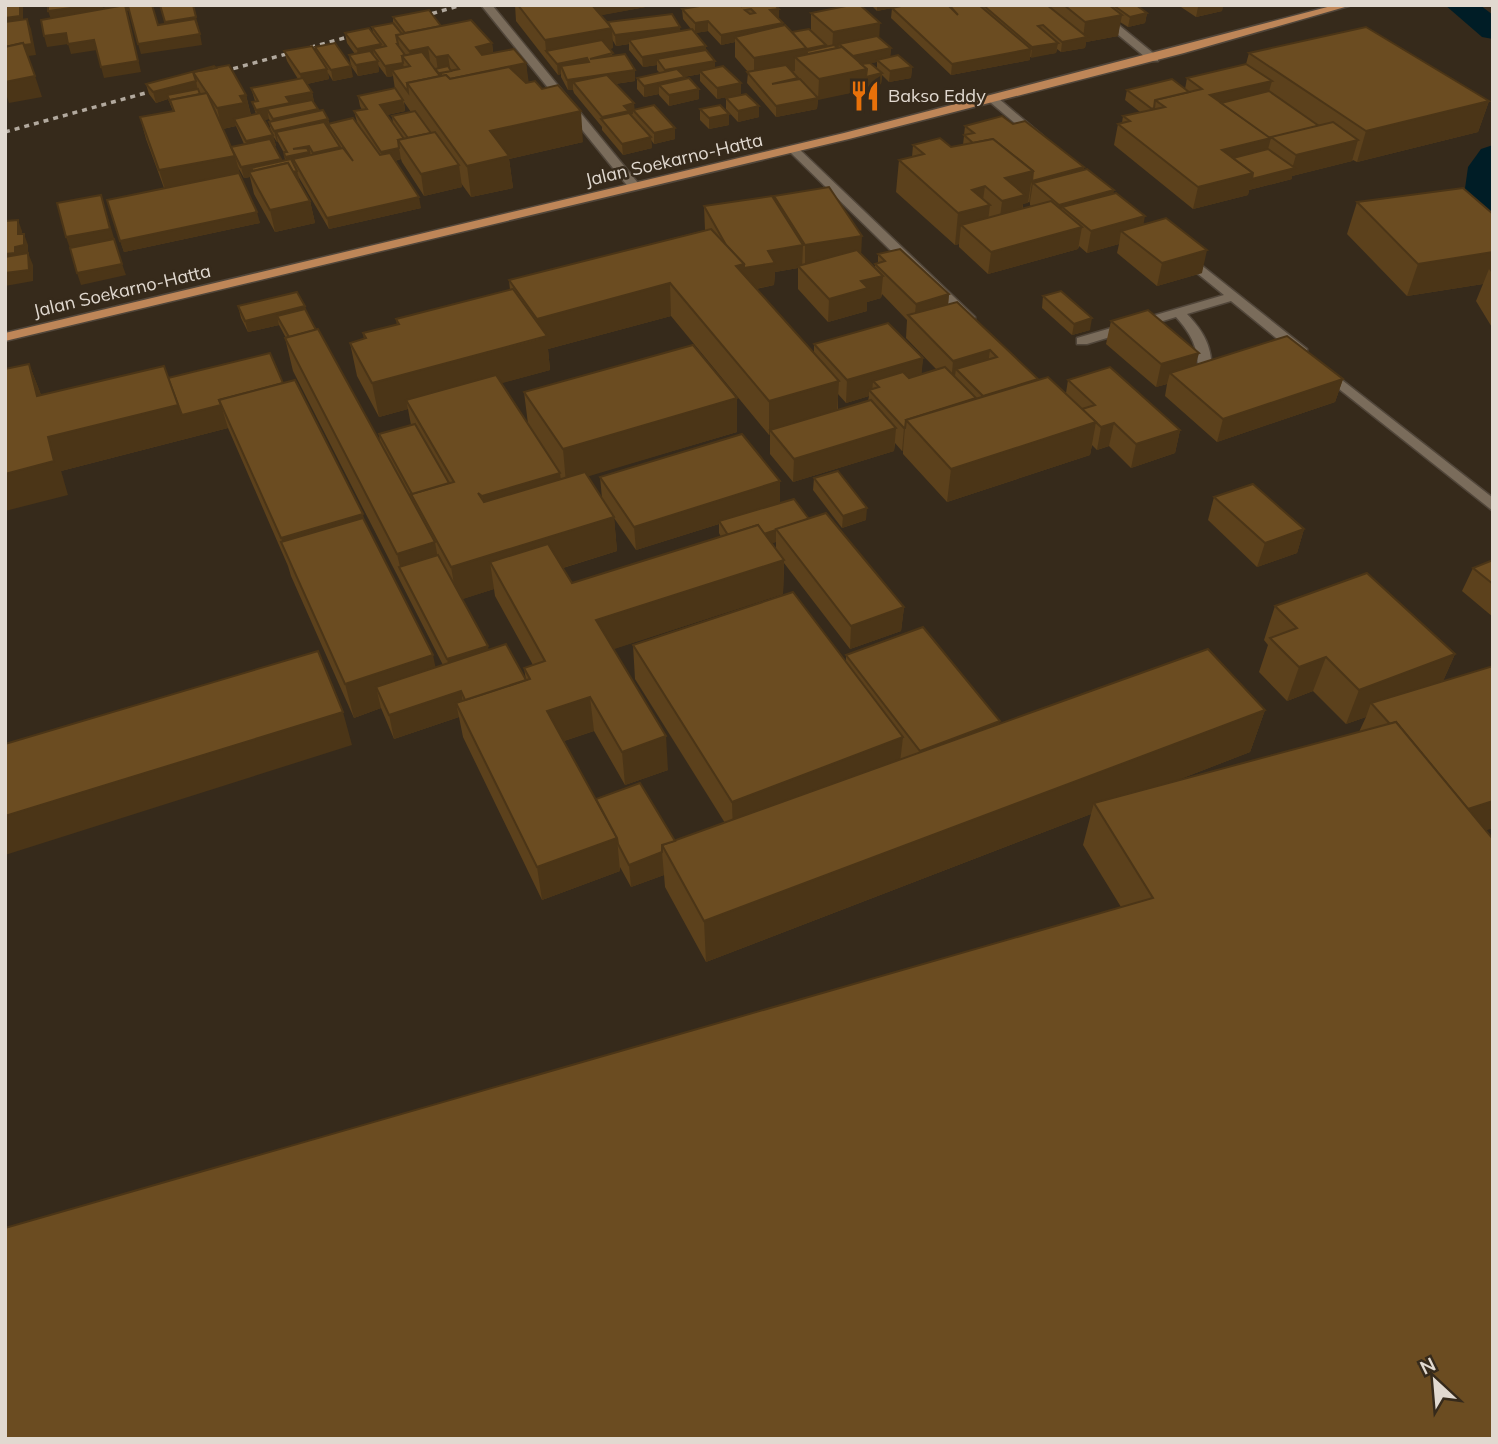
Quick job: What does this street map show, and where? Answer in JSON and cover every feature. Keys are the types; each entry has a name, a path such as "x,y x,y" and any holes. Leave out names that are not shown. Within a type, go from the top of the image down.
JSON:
{"main road":[{"name":"Jalan Soekarno-Hatta","path":"5,337 793,150 1154,59 1347,5"}],"street":[{"path":"486,5 634,186"},
{"path":"1087,5 1154,59"},
{"path":"994,100 1046,143"},
{"path":"793,150 983,332"},
{"path":"1171,245 1493,506"},
{"path":"1082,341 1233,296"},
{"path":"1176,386 1205,373 1206,347 1203,338 1178,312"}],"building":[{"path":"5,5 20,5 20,16 5,18"},
{"path":"48,5 94,5 48,11"},
{"path":"125,5 138,61 101,67 94,40 68,44 66,33 44,36 41,20"},
{"path":"152,5 158,25 195,19 200,34 138,44 128,6"},
{"path":"160,5 193,5 196,17 165,22"},
{"path":"518,5 592,5 612,28 545,40"},
{"path":"705,5 775,5 779,9 770,10 783,23 721,35 708,21 695,23 682,9"},
{"path":"860,5 880,23 833,32 811,13"},
{"path":"906,5 948,5 958,15 949,5 979,5 1031,49 952,64 892,8"},
{"path":"983,5 1047,5 1087,37 1062,42 1043,25 1038,26 1058,43 1032,47"},
{"path":"1064,5 1109,5 1122,15 1085,22"},
{"path":"1113,5 1136,5 1147,13 1130,17"},
{"path":"429,10 441,26 405,33 393,17"},
{"path":"672,14 680,27 615,35 608,22"},
{"path":"27,19 32,44 5,47 5,22"},
{"path":"471,20 492,43 476,47 482,55 514,49 526,63 450,79 440,73 459,69 448,55 436,57 428,47 409,51 396,35"},
{"path":"393,23 402,34 396,35 397,44 405,55 402,56 403,63 385,66 373,49 386,46 372,27"},
{"path":"785,25 807,48 754,58 735,37"},
{"path":"1366,27 1489,101 1366,131 1249,53"},
{"path":"369,28 381,44 357,49 345,33"},
{"path":"692,29 706,46 642,57 629,40"},
{"path":"809,29 826,45 807,49 792,32"},
{"path":"877,36 891,48 853,56 839,44"},
{"path":"602,40 613,53 590,59 625,54 635,70 567,80 561,66 589,62 587,58 557,64 546,51"},
{"path":"23,43 35,76 5,82 5,47"},
{"path":"335,43 351,66 331,70 315,47"},
{"path":"834,45 838,48 807,53 807,51"},
{"path":"312,46 327,69 300,74 284,51"},
{"path":"842,47 867,69 819,79 795,57"},
{"path":"706,50 715,61 665,70 657,59"},
{"path":"370,51 378,61 356,65 349,55"},
{"path":"422,52 440,76 407,83 408,92 392,70 410,66 402,56"},
{"path":"898,55 912,67 890,71 877,60"},
{"path":"870,63 882,73 866,77 867,69 861,64"},
{"path":"1246,64 1272,81 1210,95 1271,138 1222,150 1253,173 1198,187 1118,124 1130,121 1123,116 1165,107 1155,100 1202,89 1187,78"},
{"path":"229,65 246,95 240,96 244,103 217,108 193,72"},
{"path":"786,65 798,78 772,84 800,79 818,98 776,106 747,72"},
{"path":"214,66 216,68 193,72 196,81 153,92 146,84"},
{"path":"448,66 451,71 440,73 441,76 435,69"},
{"path":"723,66 741,83 717,88 700,71"},
{"path":"509,67 526,83 535,81 542,89 558,85 581,111 490,131 509,156 467,166 407,83 446,75 450,79"},
{"path":"677,69 685,77 644,86 637,78"},
{"path":"607,75 634,103 624,106 629,111 602,117 573,82"},
{"path":"303,78 312,92 286,97 290,103 256,110 252,102 258,101 251,88"},
{"path":"689,78 699,89 669,95 659,85"},
{"path":"1172,79 1189,92 1155,100 1152,109 1127,90"},
{"path":"395,88 403,100 380,105 404,139 398,140 399,148 381,152 354,111 367,109 358,96"},
{"path":"198,89 200,94 170,100 171,103 167,95"},
{"path":"1269,91 1319,126 1270,138 1221,103"},
{"path":"207,93 235,156 159,170 140,117 174,111 170,100"},
{"path":"746,94 759,106 738,111 726,98"},
{"path":"312,100 318,109 273,119 267,109"},
{"path":"654,105 675,128 654,133 633,110"},
{"path":"720,105 729,114 709,118 700,109"},
{"path":"323,110 328,119 274,131 269,122"},
{"path":"415,111 431,133 408,138 392,116"},
{"path":"260,113 273,135 246,141 234,119"},
{"path":"629,113 651,137 622,144 601,119"},
{"path":"1002,116 1013,124 1025,121 1084,167 1032,181 1033,171 993,139 973,143 964,135 974,133 965,126"},
{"path":"353,118 380,155 390,153 419,197 327,218 293,159 343,148 353,161 328,124"},
{"path":"324,122 340,147 313,153 309,146 293,149 307,148 309,152 285,157 284,152 287,152 276,132"},
{"path":"1333,122 1358,140 1296,155 1271,137"},
{"path":"435,132 459,165 421,174 398,140"},
{"path":"940,138 951,147 993,139 1033,171 1005,178 1025,195 1002,201 985,186 972,190 990,205 958,213 899,160 924,154 913,145"},
{"path":"270,139 281,159 241,167 231,147"},
{"path":"1268,149 1295,168 1252,179 1253,173 1233,158"},
{"path":"291,159 297,171 293,172 288,163 253,171 251,168"},
{"path":"288,163 310,201 270,210 249,172"},
{"path":"1087,169 1114,190 1059,205 1033,183"},
{"path":"239,173 257,212 120,241 107,200"},
{"path":"829,187 862,236 805,245 774,196"},
{"path":"1463,188 1493,214 1493,252 1418,264 1357,202"},
{"path":"1116,193 1145,216 1091,231 1062,207"},
{"path":"101,195 110,229 66,237 57,203"},
{"path":"772,196 803,245 768,251 775,263 744,268 744,264 726,245 704,206"},
{"path":"1051,201 1082,227 991,252 961,225"},
{"path":"1166,218 1207,250 1162,263 1121,231"},
{"path":"18,220 18,234 24,234 24,245 15,247 15,253 5,254 5,221"},
{"path":"711,229 744,264 736,266 839,381 769,401 670,283 537,319 509,280"},
{"path":"114,239 122,264 77,273 70,248"},
{"path":"900,249 949,294 916,304 875,264 885,261 878,254"},
{"path":"857,250 883,276 861,281 868,288 829,299 798,266"},
{"path":"28,253 29,270 5,273 5,257"},
{"path":"513,289 547,336 372,383 350,343 366,338 363,333 399,324 396,319"},
{"path":"1061,291 1092,318 1074,324 1043,296"},
{"path":"297,292 305,306 245,321 238,306"},
{"path":"957,302 1038,379 983,396 956,369 997,357 990,350 953,361 908,315"},
{"path":"305,309 316,330 289,337 277,316"},
{"path":"1148,310 1199,353 1161,364 1111,321"},
{"path":"888,323 923,358 847,380 814,344"},
{"path":"318,329 435,542 397,554 285,338"},
{"path":"1287,336 1343,379 1223,419 1170,373"},
{"path":"693,345 737,398 563,449 524,392"},
{"path":"270,353 283,383 219,400 221,405 182,415 168,378"},
{"path":"29,364 37,396 164,366 178,405 48,437 54,461 5,474 5,369"},
{"path":"945,367 976,398 906,420 905,428 869,390 879,387 873,381 903,372 909,378"},
{"path":"1110,367 1180,430 1136,444 1114,423 1101,427 1082,409 1095,405 1068,380"},
{"path":"496,375 560,473 482,496 478,493 484,502 585,472 614,517 451,567 411,494 454,482 406,400"},
{"path":"1048,377 1096,422 951,469 906,420"},
{"path":"295,380 363,514 281,538 219,400"},
{"path":"871,400 896,428 794,459 770,430"},
{"path":"415,424 449,483 412,494 379,434"},
{"path":"742,434 780,481 634,527 600,477"},
{"path":"838,471 867,508 843,516 814,478"},
{"path":"1253,484 1304,529 1265,543 1214,497"},
{"path":"794,499 809,519 764,534 758,525 728,535 719,521"},
{"path":"826,513 904,607 851,626 776,529"},
{"path":"363,518 433,655 345,684 281,542"},
{"path":"758,525 784,560 596,620 666,736 622,752 590,697 547,711 617,838 537,867 456,703 530,679 524,668 545,661 490,562 548,544 572,583"},
{"path":"438,555 488,646 447,659 399,567"},
{"path":"1493,560 1493,584 1473,568"},
{"path":"1367,573 1455,654 1359,690 1326,657 1299,667 1270,638 1297,628 1275,606"},
{"path":"793,592 903,737 732,802 633,645"},
{"path":"923,627 1000,721 920,751 846,655"},
{"path":"506,644 526,680 465,700 461,691 389,715 376,687"},
{"path":"1208,649 1265,710 704,921 662,845"},
{"path":"318,651 343,712 5,816 5,744"},
{"path":"1493,666 1493,801 1468,809 1396,722 1390,724 1371,703"},
{"path":"1396,722 1493,839 1493,1439 5,1439 5,1228 1153,898 1094,803"},
{"path":"640,783 675,841 662,845 662,852 629,865 596,799"}],"waterway":[{"path":"1460,5 1493,30"},
{"path":"1493,156 1486,167 1479,224 1493,240"}],"railway":[{"path":"413,19 462,5"},
{"path":"214,74 366,32"},
{"path":"5,132 167,87"}],"place":[{"name":"Bakso Eddy","path":"865,96"}]}
